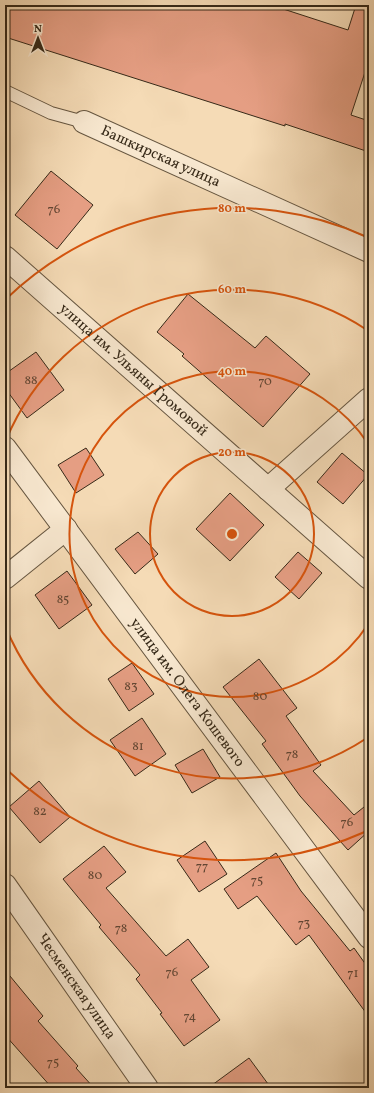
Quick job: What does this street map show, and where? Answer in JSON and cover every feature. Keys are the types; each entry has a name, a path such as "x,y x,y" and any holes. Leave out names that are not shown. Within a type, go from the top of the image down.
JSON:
{"street":[{"name":"Башкирская улица","path":"84,122 369,251"},
{"name":"улица им. Ульяны Громовой","path":"5,257 369,578"},
{"path":"268,489 369,399"},
{"name":"улица им. Олега Кошевого","path":"5,448 369,937"},
{"path":"5,578 66,529"},
{"name":"Чесменская улица","path":"5,885 147,1088"}],"lane":[{"path":"5,91 51,113 84,122"}],"building":[{"path":"5,5 271,5 348,30 356,5 369,5 369,60 351,115 369,121 369,152 285,124 285,126 5,37"},
{"path":"51,171 93,205 57,249 15,215"},
{"path":"188,294 255,348 266,336 310,374 263,427 182,356 184,354 157,332"},
{"path":"36,352 64,390 27,418 5,388 5,374"},
{"path":"86,448 104,475 76,493 58,465"},
{"path":"342,453 368,475 343,504 317,482"},
{"path":"230,493 264,525 230,561 196,529"},
{"path":"138,532 158,554 135,574 115,549"},
{"path":"298,552 322,573 299,599 275,577"},
{"path":"67,571 92,605 59,629 35,595"},
{"path":"259,659 297,708 286,716 321,765 313,771 354,815 369,803 369,831 348,850 300,796 262,744 266,741 223,687"},
{"path":"132,663 154,694 129,711 108,679"},
{"path":"142,718 166,754 135,776 110,740"},
{"path":"203,749 220,777 192,793 175,765"},
{"path":"39,781 70,817 40,843 9,807"},
{"path":"205,841 227,874 199,892 177,860"},
{"path":"104,846 126,872 106,888 166,956 188,939 209,967 191,980 220,1020 184,1046 160,1014 162,1013 136,979 140,975 99,927 101,925 63,879"},
{"path":"276,853 301,891 350,951 354,948 369,969 369,1017 309,935 296,945 257,896 238,909 224,889"},
{"path":"5,970 43,1016 38,1021 78,1066 76,1068 94,1088 52,1088 5,1035"},
{"path":"249,1058 271,1088 208,1088"}]}
